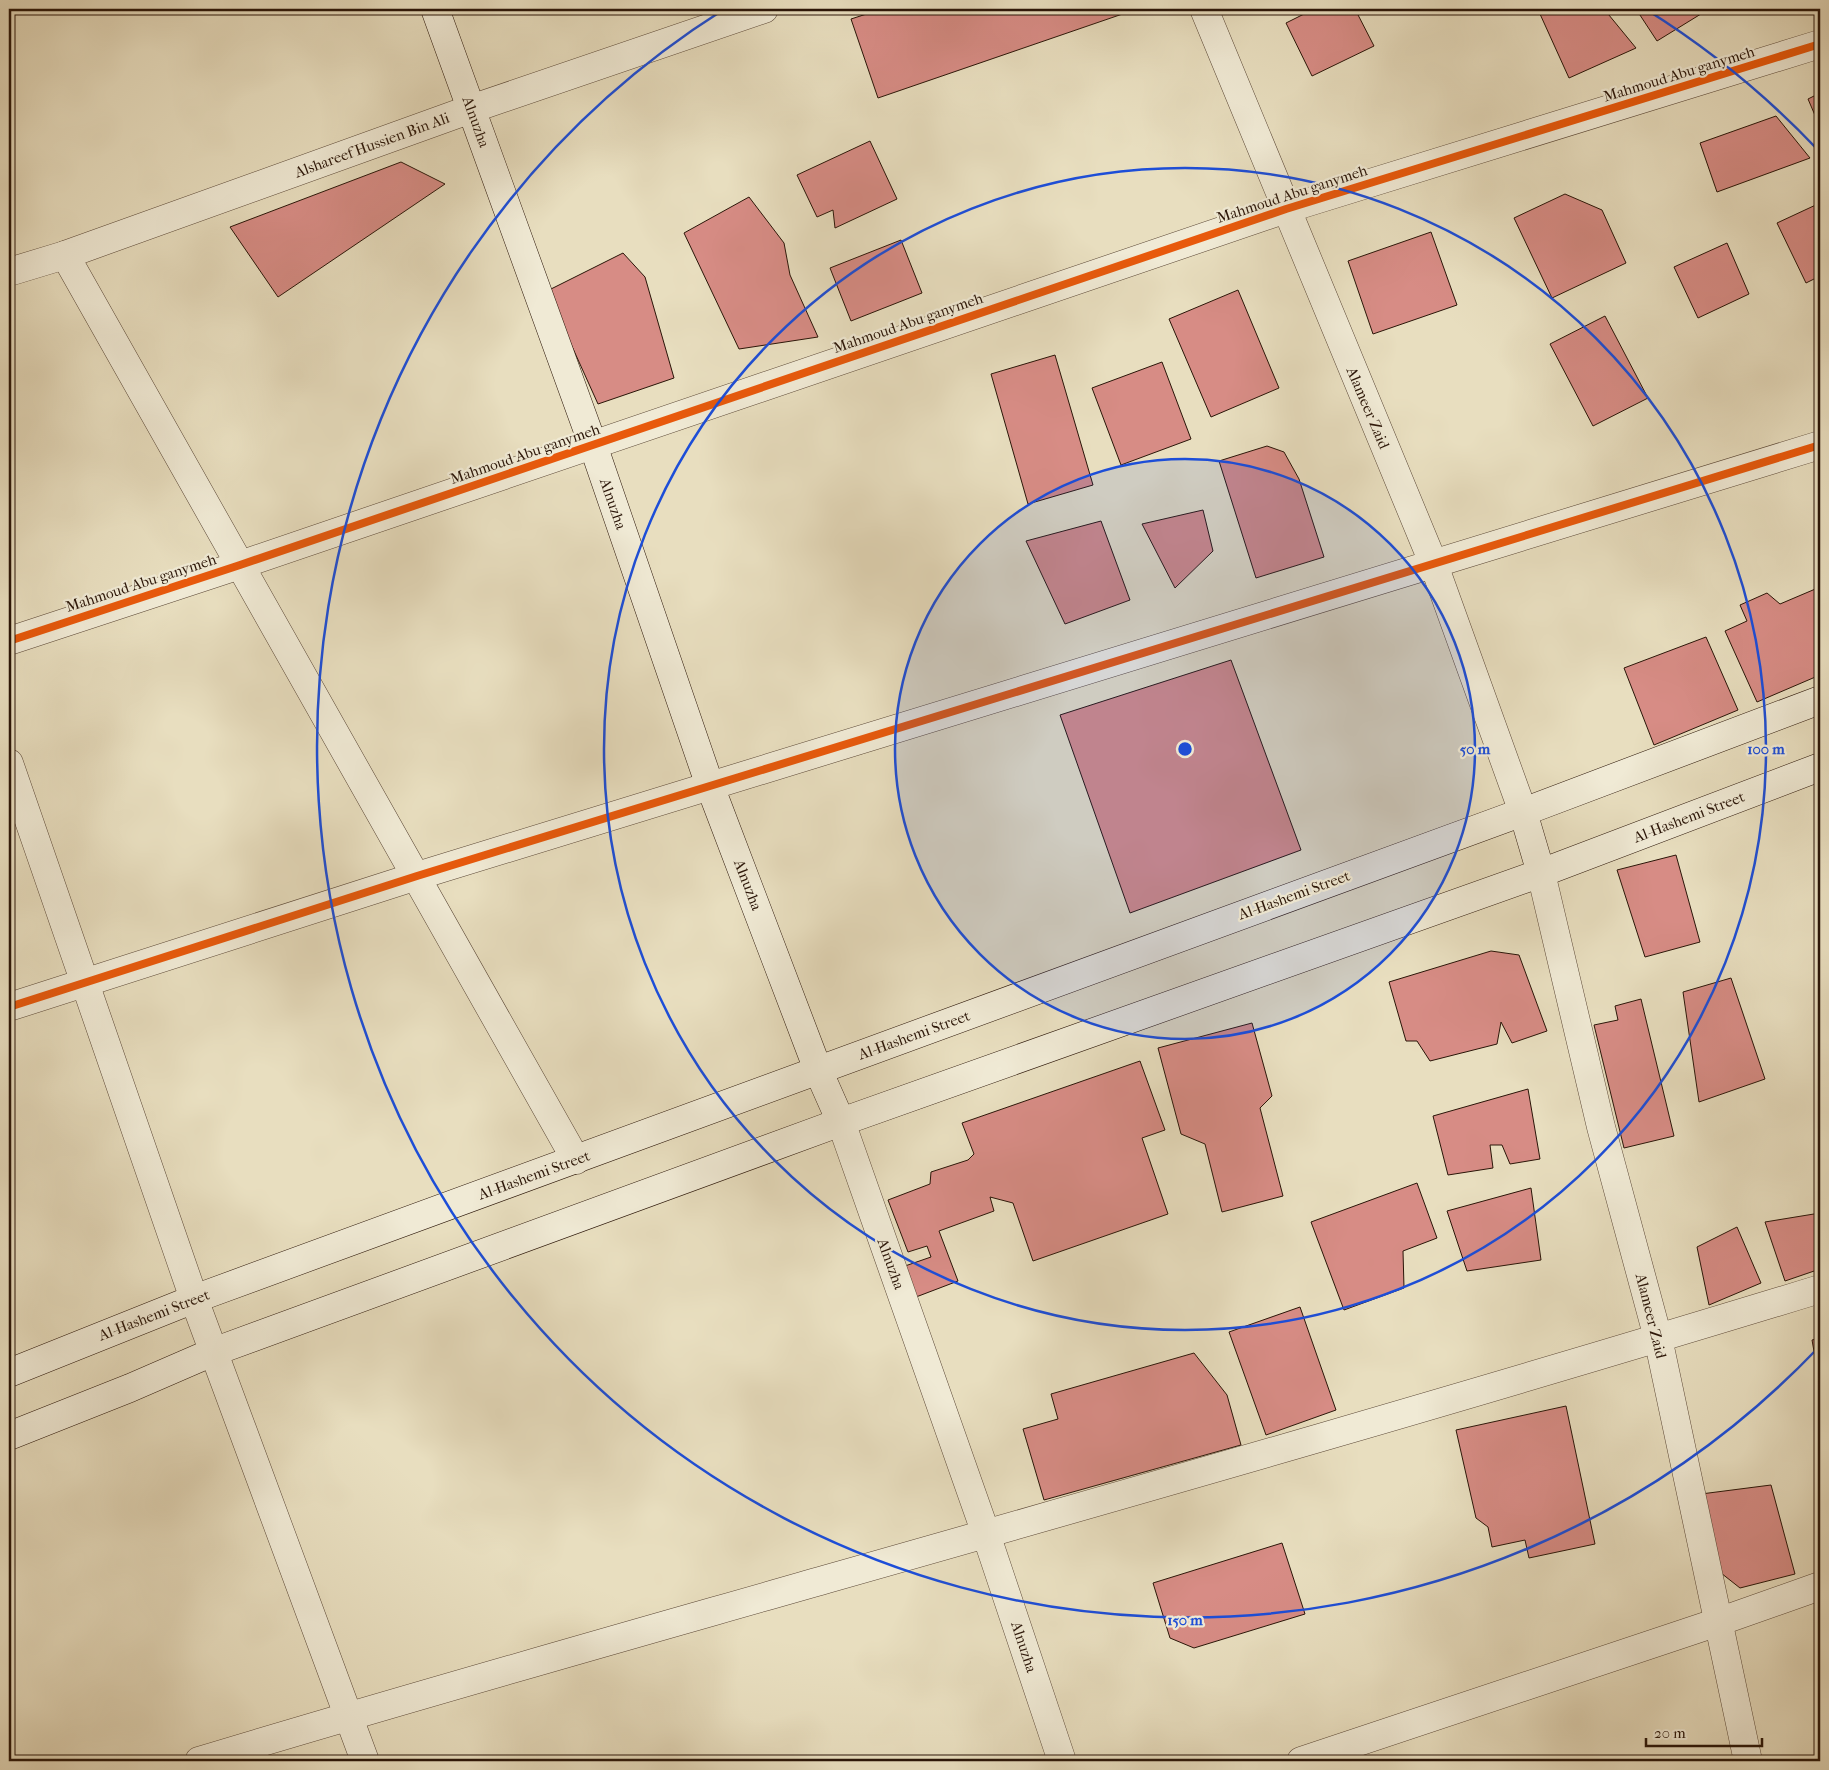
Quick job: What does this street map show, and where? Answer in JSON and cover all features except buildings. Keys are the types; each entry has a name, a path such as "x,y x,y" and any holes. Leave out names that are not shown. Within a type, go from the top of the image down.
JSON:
{"street":[{"name":"Alnuzha","path":"435,9 593,445 710,786 818,1070 840,1122 986,1534 1062,1761"},
{"name":"Alshareef Hussien Bin Ali","path":"9,272 65,255 471,109 764,9"},
{"name":"Alameer Zaid","path":"1204,9 1434,565 1522,812 1541,873 1601,1127 1658,1338 1748,1761"},
{"name":"Mahmoud Abu ganymeh","path":"9,640 240,565 1286,209 1820,44"},
{"path":"65,255 576,1160"},
{"path":"9,1007 417,876 1820,445"},
{"name":"Al-Hashemi Street","path":"9,1373 194,1299 1522,812 1820,700"},
{"path":"9,763 194,1299 365,1761"},
{"name":"Al-Hashemi Street","path":"9,1436 130,1388 213,1352 840,1122 1541,873 1820,767"},
{"path":"199,1761 348,1716 986,1534 1820,1289"},
{"path":"1302,1761 1820,1586"}],"cycle path":[{"path":"9,641 240,565 1286,209 1820,44"},
{"path":"9,1007 417,876 1820,445"}]}
